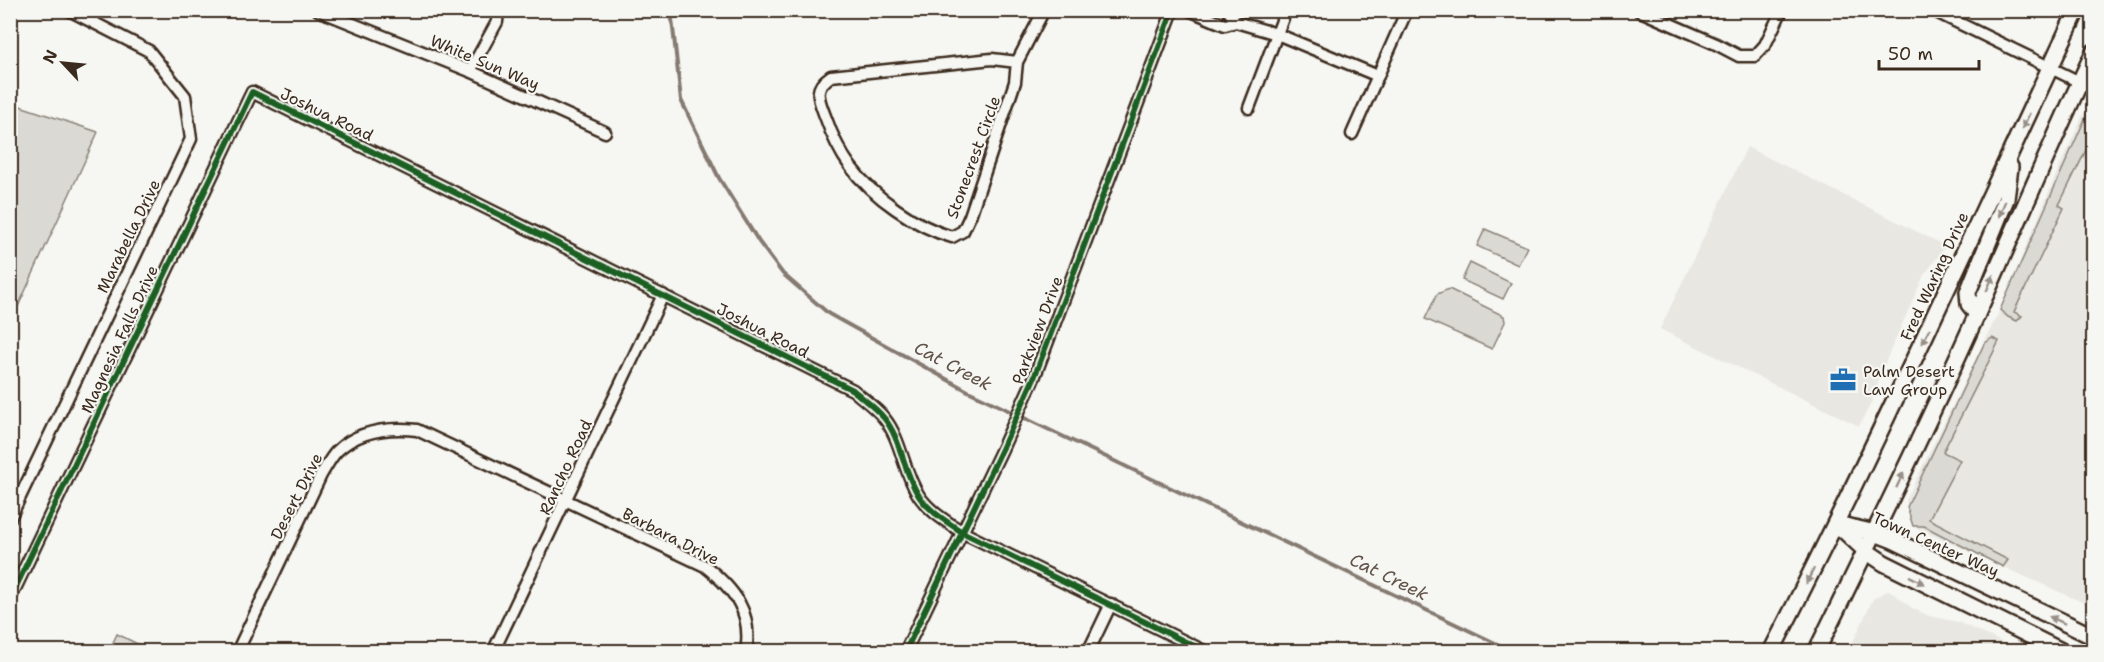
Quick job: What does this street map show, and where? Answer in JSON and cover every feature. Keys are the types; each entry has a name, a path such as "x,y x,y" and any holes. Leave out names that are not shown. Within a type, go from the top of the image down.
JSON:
{"main road":[{"name":"Fred Waring Drive","path":"1771,651 1837,524 2077,10"},
{"path":"1815,651 1875,533 2086,85 2094,52"},
{"path":"1977,314 1969,304 1968,292 2006,199 2011,152"},
{"name":"Town Center Way","path":"1837,524 1875,533 2094,637"},
{"name":"Town Center Way","path":"1837,524 1866,551 1894,568 2063,651"}],"street":[{"name":"Marabella Drive","path":"10,518 191,139 185,96 149,51 69,10"},
{"name":"White Sun Way","path":"318,10 470,71 605,132"},
{"path":"470,71 497,21 498,10"},
{"name":"Stonecrest Circle","path":"1017,62 992,59 831,76 822,82 819,101 832,136 850,166 874,191 901,212 933,232 952,237 963,231 970,216 1015,82 1017,62 1044,10"},
{"name":"Parkview Drive","path":"905,651 1034,378 1173,10"},
{"path":"1190,10 1225,25 1236,22 1277,34 1378,76"},
{"path":"1228,10 1236,22"},
{"path":"1249,108 1286,10"},
{"path":"1353,134 1407,10"},
{"path":"1638,10 1739,56 1755,56 1766,45 1782,10"},
{"path":"1932,10 2086,85"},
{"name":"Joshua Road","path":"252,92 842,385 860,396 885,419 896,441 908,477 919,496 933,513 962,532 1206,651"},
{"name":"Magnesia Falls Drive","path":"10,599 252,92"},
{"name":"Rancho Road","path":"493,651 663,295"},
{"name":"Desert Drive","path":"237,651 321,475 337,452 360,436 390,428 417,430 565,501"},
{"name":"Barbara Drive","path":"565,501 705,566 726,583 744,609 749,637 746,651"},
{"path":"1088,651 1111,604"}],"shaded area":[{"path":"10,103 98,132 11,322"},
{"path":"2093,109 2093,607 1912,526 1906,500 2000,310 2084,113"},
{"path":"2093,110 2093,136 2059,205 2064,208 2014,312 2022,316 2017,321 2000,310 2088,112"},
{"path":"1747,147 1946,246 1924,275 1887,358 1871,403 1859,426 1660,329"},
{"path":"1485,229 1527,247 1518,265 1477,246"},
{"path":"1470,263 1511,283 1503,299 1462,280"},
{"path":"1449,289 1504,316 1505,322 1492,349 1425,319 1437,294"},
{"path":"1992,338 1999,341 1943,452 1960,460 1929,519 2008,560 2003,567 1924,526 1913,526 1907,507 1984,344"},
{"path":"1889,590 1912,608 1929,616 1958,622 2017,651 1849,651 1873,599"},
{"path":"117,634 150,650 150,651 109,651"}],"waterway":[{"name":"Cat Creek","path":"671,10 681,100 719,178 759,242 783,274 829,314 968,391 1514,652"}],"cycle path":[{"path":"905,652 1034,378 1173,10"},
{"path":"10,599 252,92 853,390 884,418 895,436 909,477 919,496 939,516 962,532 1206,652"}],"place":[{"name":"Palm Desert Law Group","path":"1843,380"}]}
